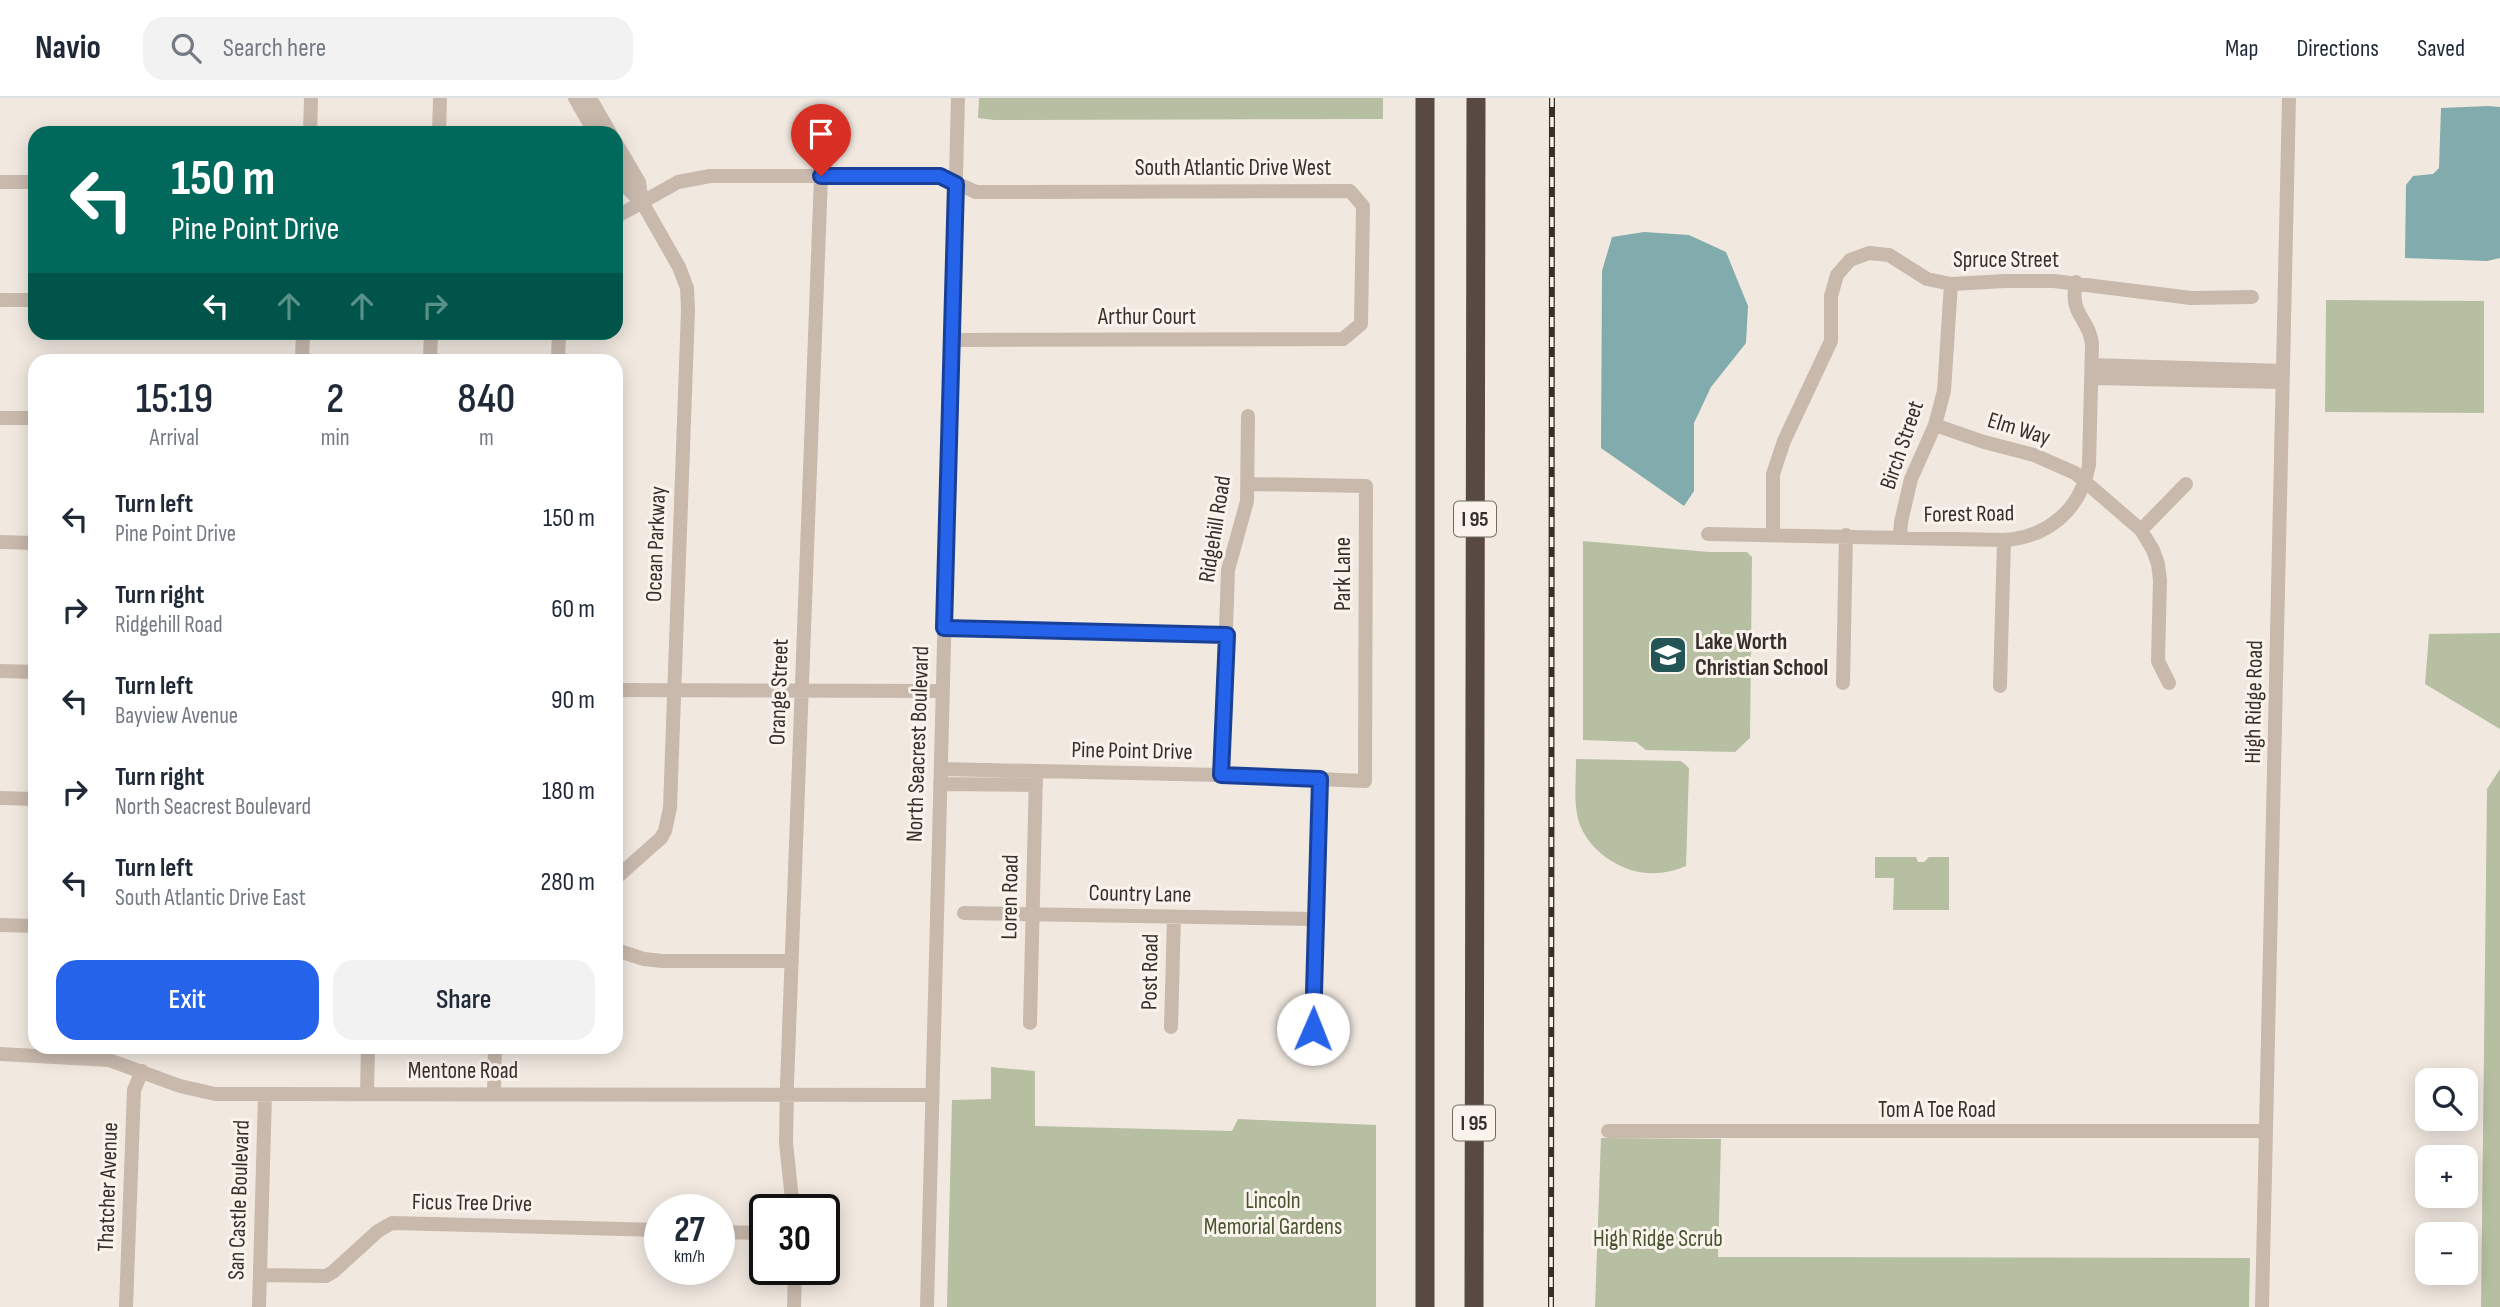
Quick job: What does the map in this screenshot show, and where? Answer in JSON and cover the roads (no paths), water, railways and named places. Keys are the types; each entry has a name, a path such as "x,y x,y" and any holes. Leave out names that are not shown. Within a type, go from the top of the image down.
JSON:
{"highway":[{"name":"I 95","path":"1425,98 1425,1307"},
{"name":"I 95","path":"1474,1307 1476,98"}],"street":[{"path":"310,126 311,98"},
{"path":"439,126 440,98"},
{"path":"580,98 592,126"},
{"path":"580,98 604,126"},
{"name":"North Seacrest Boulevard","path":"927,1307 958,98"},
{"name":"High Ridge Road","path":"2262,1307 2289,98"},
{"name":"Ocean Parkway","path":"623,155 639,182 642,202"},
{"name":"Orange Street","path":"791,1194 786,1152 787,1095 821,176"},
{"name":"South Atlantic Drive West","path":"623,213 678,183 699,177 940,176 976,192 1350,191 1363,206 1361,324 1343,339"},
{"name":"Ocean Parkway","path":"623,181 642,202 679,267 687,288 688,310 670,808 665,831 645,854 623,872"},
{"path":"0,182 28,182"},
{"name":"Spruce Street","path":"1773,534 1773,474 1784,441 1831,341 1831,296 1837,275 1850,260 1869,253 1889,255 1927,279 1951,285 2005,281 2076,282 2191,298 2252,297"},
{"name":"Forest Road","path":"1708,534 2004,540 2031,535 2055,523 2068,511 2084,483 2089,465 2091,336 2074,304 2076,282"},
{"name":"Birch Street","path":"1900,537 1911,479 1935,425 1944,391 1951,285"},
{"path":"0,300 28,300"},
{"name":"Arthur Court","path":"952,340 1343,339"},
{"path":"2092,372 2283,376"},
{"name":"Ridgehill Road","path":"1221,775 1228,570 1243,518 1248,484 1248,416"},
{"path":"0,418 28,418"},
{"name":"Elm Way","path":"1935,425 2034,456 2075,473 2141,530"},
{"name":"Park Lane","path":"1248,484 1366,486 1365,780"},
{"path":"2169,683 2158,662 2158,564 2141,530 2186,484"},
{"path":"1843,683 1846,535"},
{"path":"2000,686 2004,540"},
{"path":"0,542 28,543"},
{"path":"944,628 1227,635"},
{"path":"0,671 28,671"},
{"path":"623,691 943,691"},
{"name":"Pine Point Drive","path":"940,776 1036,779 1221,775 1365,780"},
{"name":"Loren Road","path":"1030,1023 1036,779"},
{"path":"1313,1029 1320,779"},
{"path":"0,797 28,799"},
{"name":"Country Lane","path":"964,913 1315,919"},
{"name":"Post Road","path":"1171,1027 1174,917"},
{"path":"0,925 28,926"},
{"path":"623,952 662,961 792,961"},
{"name":"Mentone Road","path":"0,1054 108,1060 198,1091 265,1094 932,1095"},
{"path":"367,1094 368,1054"},
{"path":"494,1093 495,1054"},
{"name":"Thatcher Avenue","path":"126,1307 134,1090 142,1071"},
{"name":"San Castle Boulevard","path":"259,1307 265,1094"},
{"name":"Tom A Toe Road","path":"1608,1131 2266,1131"},
{"name":"Ficus Tree Drive","path":"260,1275 326,1276 334,1272 378,1231 392,1223 644,1230"},
{"path":"794,1307 795,1285"}],"water":[{"path":"2500,107 2500,258 2487,261 2405,258 2406,185 2413,176 2433,174 2439,168 2441,108"},
{"path":"1644,232 1689,235 1726,252 1748,306 1746,343 1711,387 1694,423 1694,491 1684,506 1601,448 1602,271 1612,237"}],"railway":[{"path":"1551,1307 1552,98"}],"place":[{"name":"Lake Worth Christian School","path":"1668,655"}],"park label":[{"name":"Lincoln Memorial Gardens","path":"1273,1214"},
{"name":"High Ridge Scrub","path":"1658,1239"}]}
